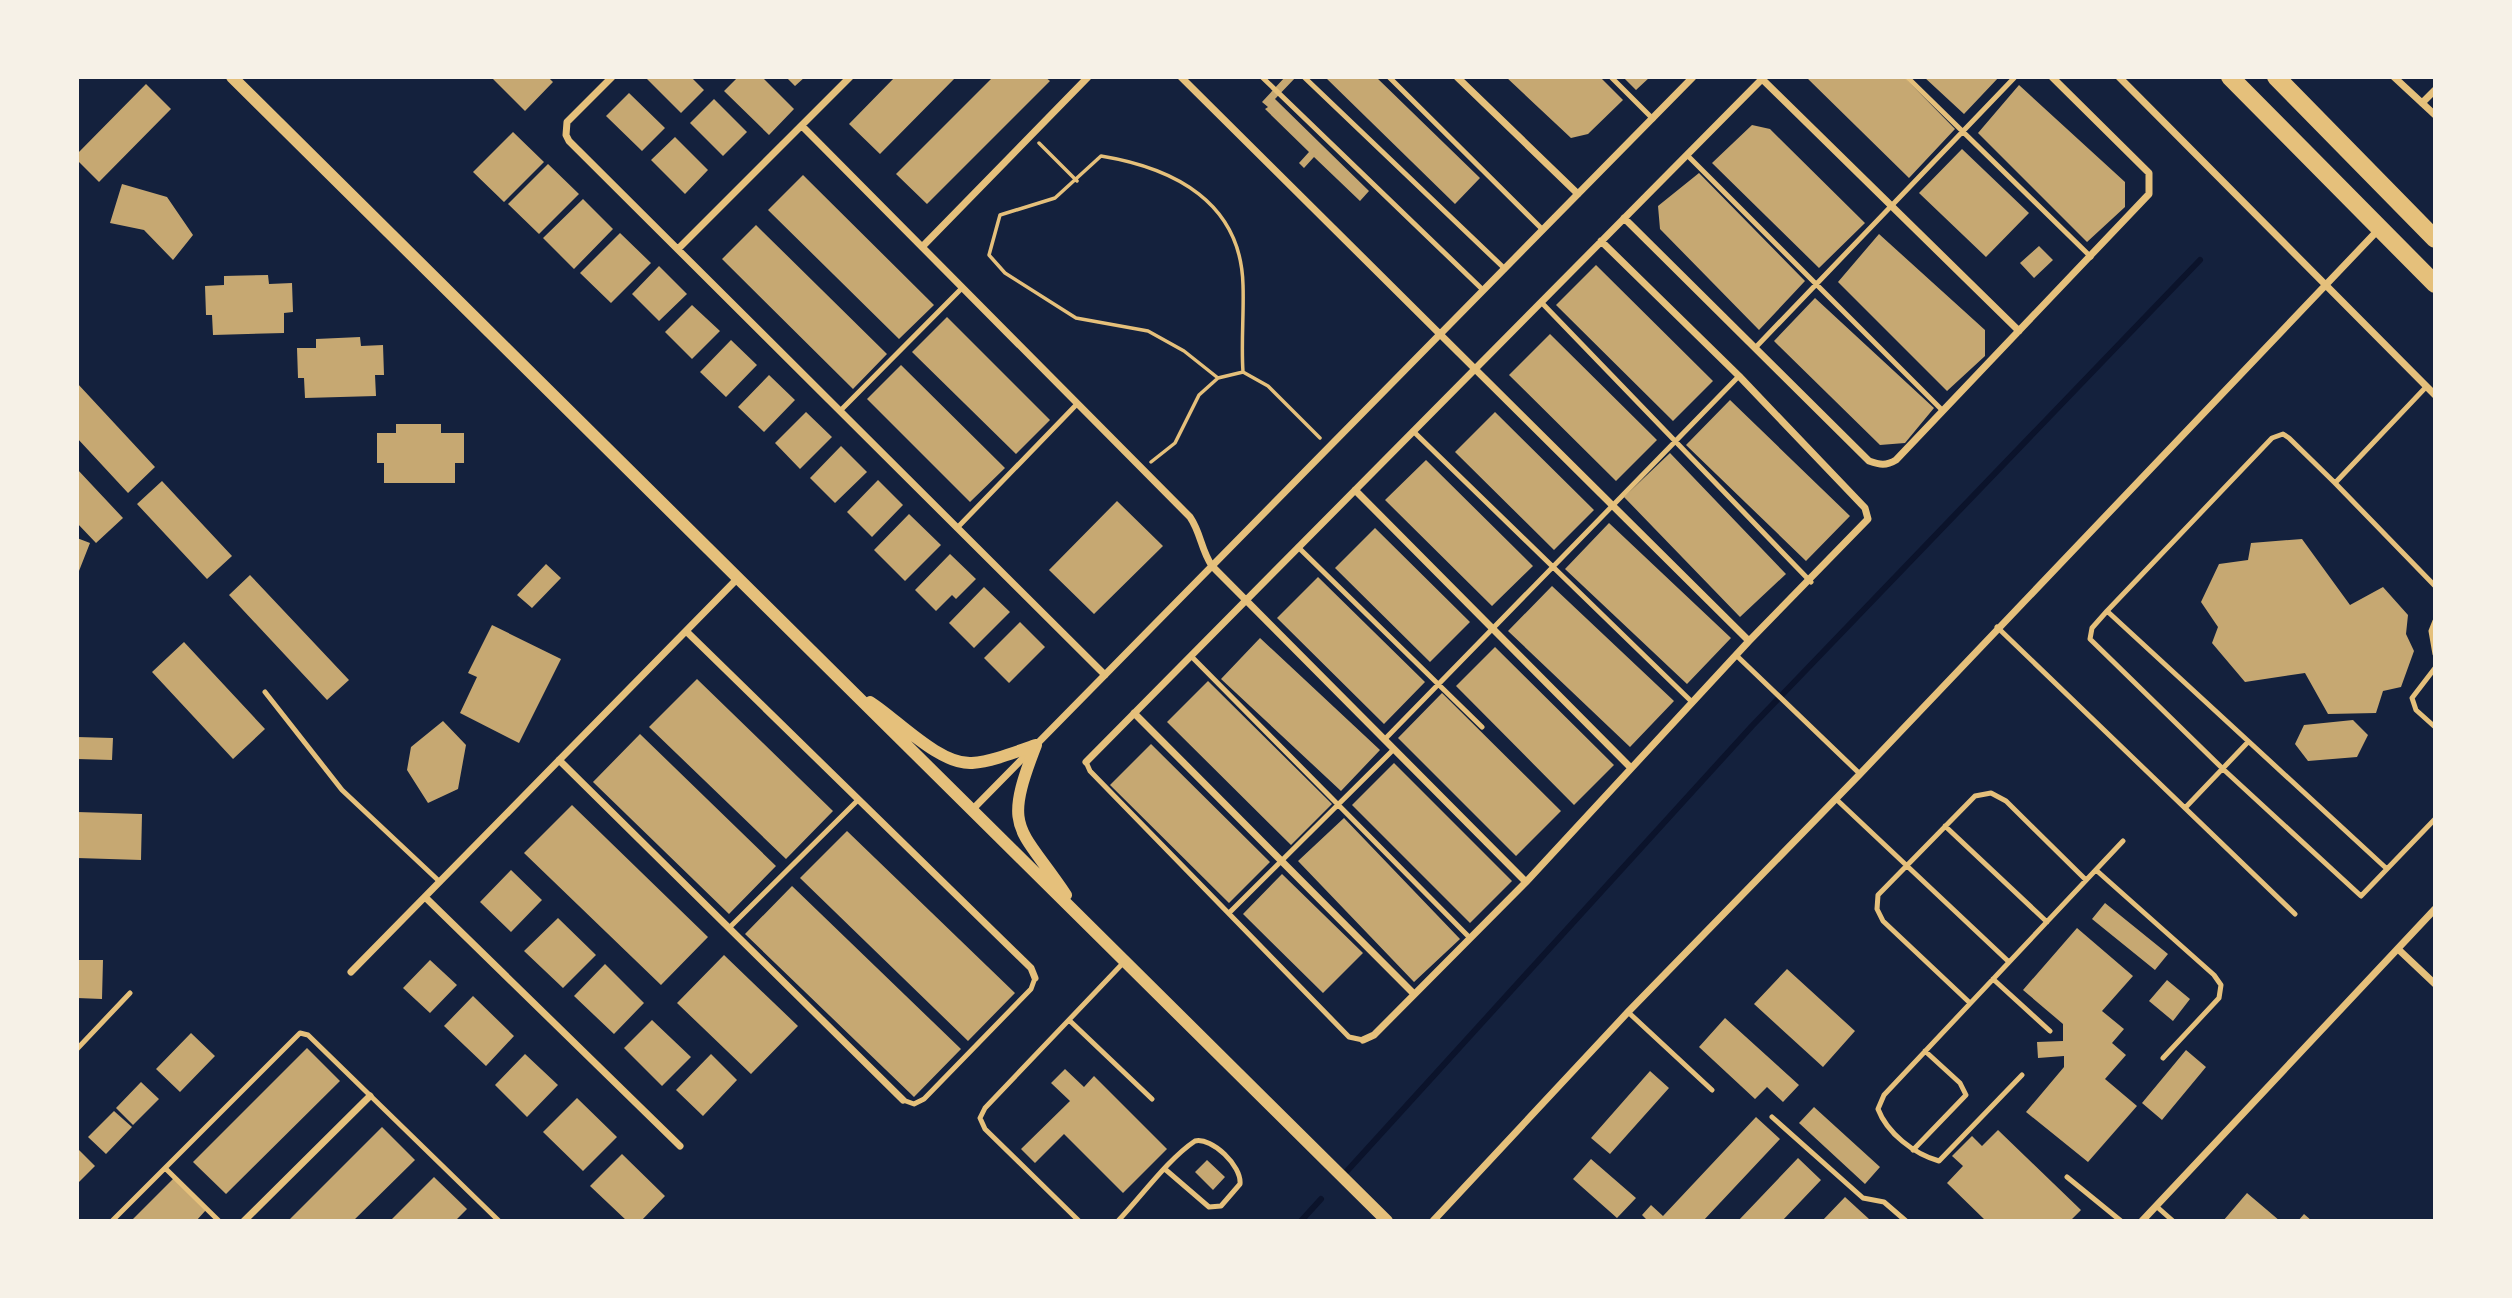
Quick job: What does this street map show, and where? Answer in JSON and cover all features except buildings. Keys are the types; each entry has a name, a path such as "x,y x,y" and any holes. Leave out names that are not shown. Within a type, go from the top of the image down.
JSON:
{"highway":[{"path":"2230,77 2435,284"},
{"path":"2276,77 2435,239"}],"street":[{"path":"232,77 1387,1221"},
{"path":"612,77 566,122 566,135 1105,675"},
{"path":"678,249 850,77"},
{"path":"922,247 1088,77"},
{"path":"1181,77 1749,641"},
{"path":"1457,77 1578,194"},
{"path":"972,810 1693,77"},
{"path":"1624,218 1870,461 1884,465 1896,460 2146,201 2151,187 2149,173 2052,77"},
{"path":"2119,77 2435,396"},
{"path":"2394,77 2435,115"},
{"path":"1086,762 1762,78 2019,331"},
{"path":"2423,103 2435,90"},
{"path":"803,126 1190,517 1200,535 1202,552 1212,566 1526,882"},
{"path":"1433,1221 1628,1012 1860,774 2379,228"},
{"path":"1363,1040 1374,1035 1526,882 1749,641 1866,525 1868,513 1739,376 1601,241"},
{"path":"1355,490 1631,768"},
{"path":"351,972 738,578"},
{"path":"686,631 1031,968 1035,978"},
{"path":"849,688 895,718 943,757 971,763 1036,745"},
{"path":"1134,713 1414,994"},
{"path":"1036,745 1019,790 1017,817 1027,842 1082,919"},
{"path":"559,760 903,1100"},
{"path":"425,897 680,1146"},
{"path":"2142,1221 2435,909"},
{"path":"2398,949 2435,984"},
{"path":"244,1221 370,1096"}],"lane":[{"path":"1262,77 1483,290"},
{"path":"1304,77 1505,269"},
{"path":"1389,77 1543,230"},
{"path":"1611,77 1653,119"},
{"path":"1907,77 2091,257"},
{"path":"1756,347 2015,77"},
{"path":"1687,155 1943,411"},
{"path":"841,410 962,288"},
{"path":"1541,302 1811,582"},
{"path":"1385,739 1739,376"},
{"path":"2335,482 2426,387"},
{"path":"957,528 1077,404"},
{"path":"1413,431 1692,702"},
{"path":"2435,586 2289,438 2277,435 2107,611 2090,634 2093,645 2222,769 2361,896 2435,819"},
{"path":"1298,547 1482,727"},
{"path":"2107,611 2387,869"},
{"path":"2435,621 2431,631 2435,654"},
{"path":"1997,627 2295,914"},
{"path":"1191,656 1469,937"},
{"path":"1737,656 1860,774"},
{"path":"2435,668 2412,698 2416,710 2435,727"},
{"path":"265,692 342,790 440,882"},
{"path":"2185,808 2248,742"},
{"path":"1230,912 1394,749"},
{"path":"1086,762 1090,771 1349,1037 1363,1040"},
{"path":"1970,1003 1883,921 1877,909 1878,895 1905,865 1975,796 1991,793 2006,801 2086,880"},
{"path":"1836,799 2009,962"},
{"path":"729,928 858,800"},
{"path":"1945,826 2047,922"},
{"path":"2022,1075 1942,1160 1934,1160 1913,1150 1883,1122 1878,1109 1884,1095 2123,841"},
{"path":"2096,870 2214,975 2221,985 2219,998 2162,1058"},
{"path":"1079,1221 985,1129 980,1118 985,1108 1125,961"},
{"path":"903,1100 914,1104 924,1099 1031,989 1035,978"},
{"path":"1993,979 2050,1031"},
{"path":"77,1049 130,993"},
{"path":"1628,1012 1712,1090"},
{"path":"1069,1020 1152,1099"},
{"path":"112,1221 300,1033 308,1035 499,1221"},
{"path":"1913,1150 1966,1095 1960,1083 1925,1051"},
{"path":"1772,1117 1863,1198 1884,1202 1906,1221"},
{"path":"1118,1221 1166,1170 1190,1145 1206,1141 1236,1168 1240,1184 1225,1202 1209,1207 1166,1170"},
{"path":"165,1168 219,1221"},
{"path":"2067,1177 2121,1221"},
{"path":"2156,1206 2173,1221"}],"path":[{"path":"1031,135 1077,181"},
{"path":"1218,378 1184,351 1148,331 1090,322 1066,312 1028,285 1005,273 989,255 1000,215 1055,198 1077,181 1101,156 1129,161 1191,185 1212,202 1240,258 1243,285 1243,372"},
{"path":"1143,469 1175,443 1199,395 1218,378 1243,372 1268,386 1328,447"}],"waterway":[{"path":"1347,1171 1752,726 2200,260"},
{"path":"1301,1221 1321,1199"}]}
